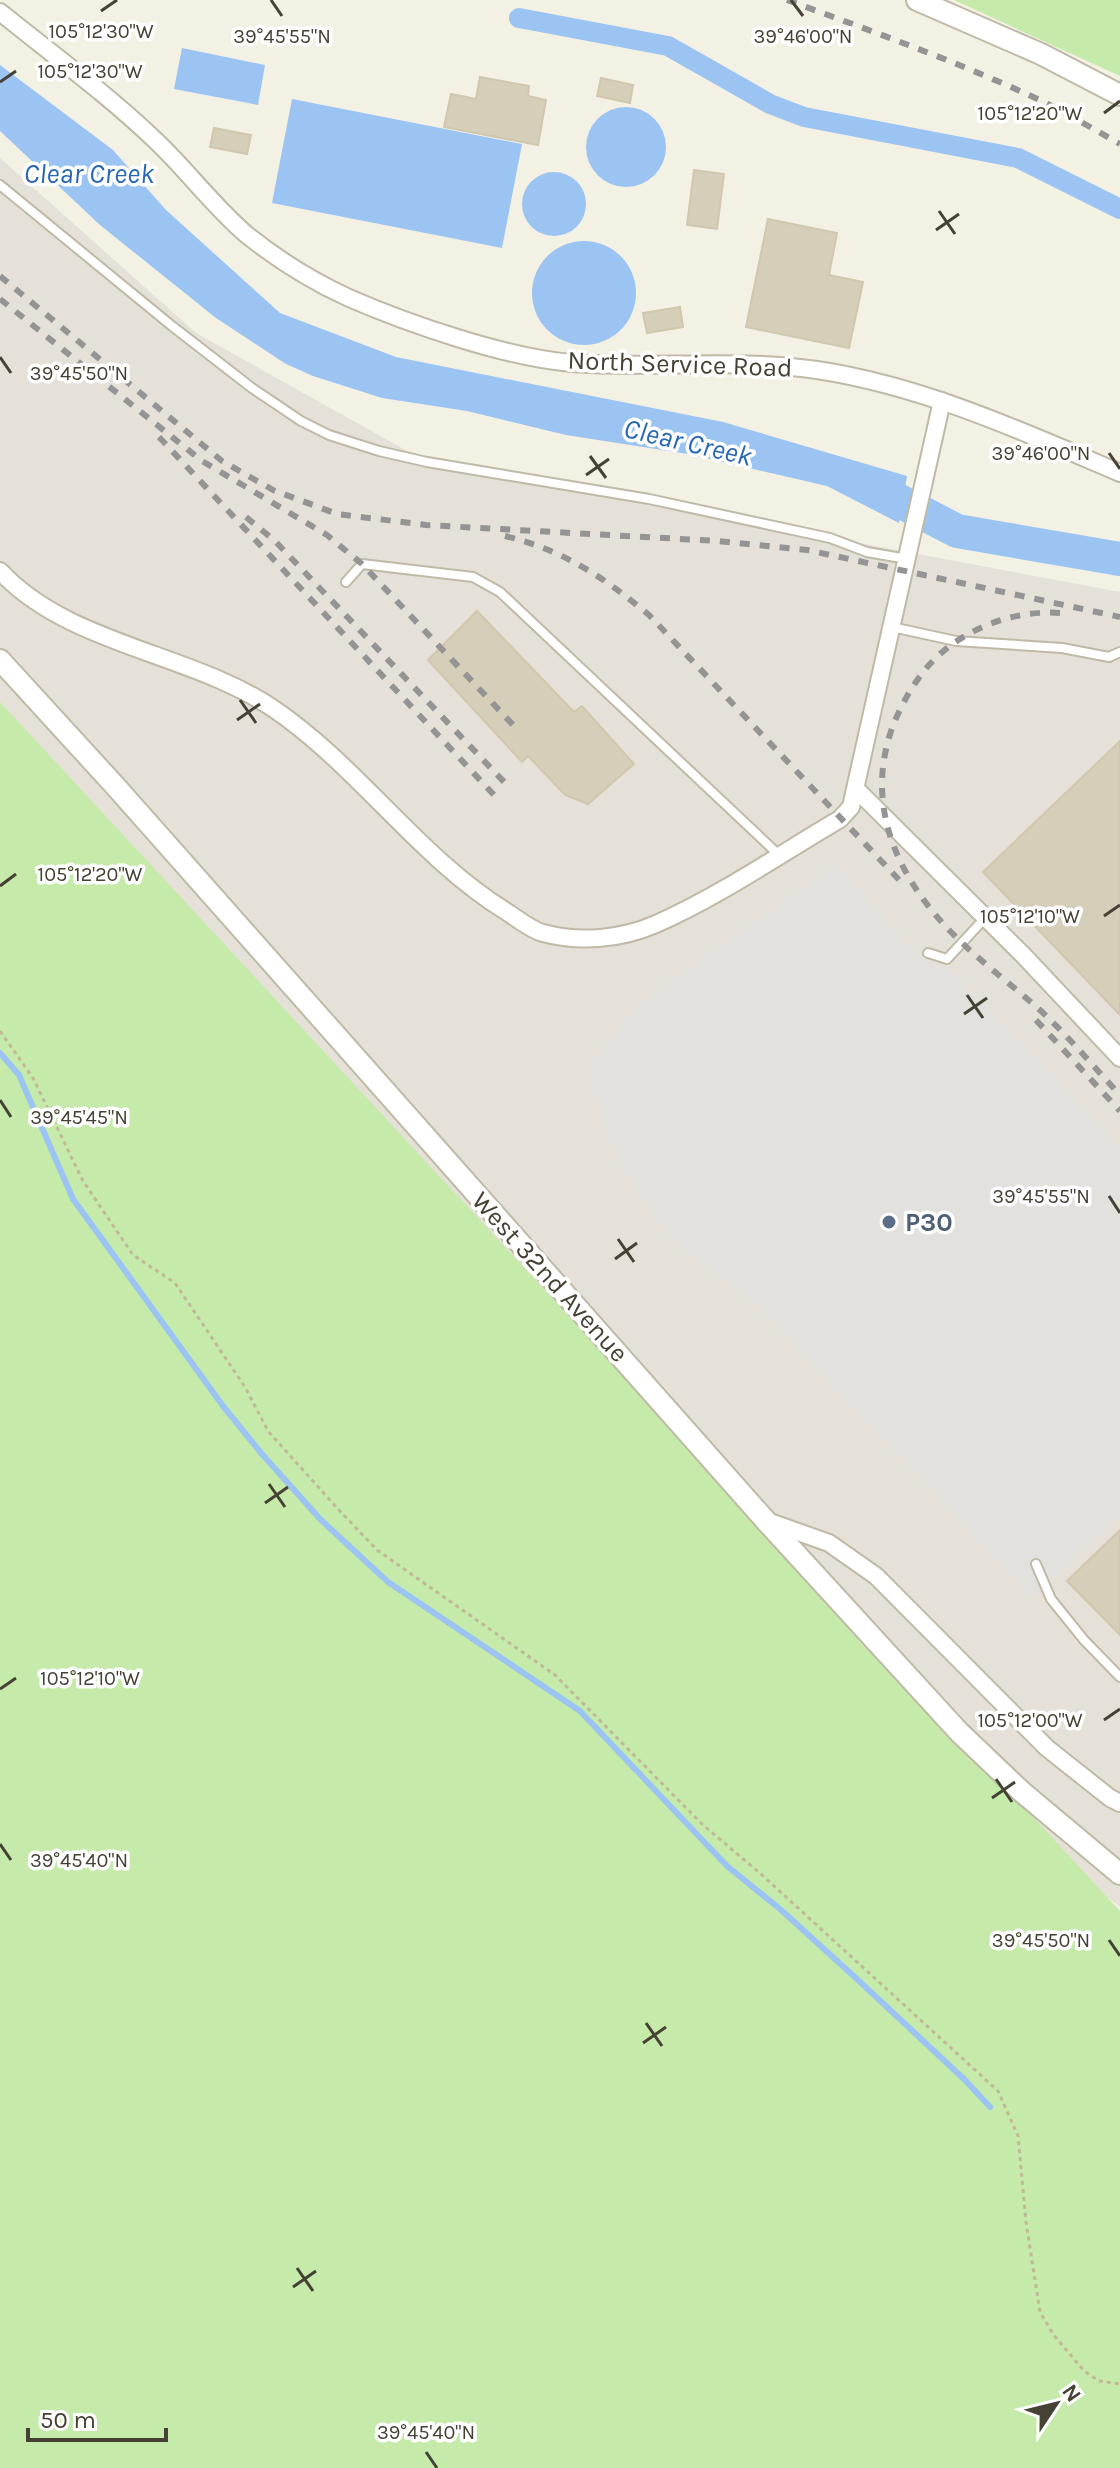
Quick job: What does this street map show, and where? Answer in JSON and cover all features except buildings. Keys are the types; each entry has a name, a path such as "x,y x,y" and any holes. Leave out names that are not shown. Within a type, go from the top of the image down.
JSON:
{"street":[{"path":"917,0 1041,54 1120,95"},
{"name":"North Service Road","path":"0,12 154,139 245,233 275,255 347,297 462,338 568,363 663,367 777,366 820,371 900,389 1036,436 1120,473"},
{"path":"0,571 12,584 69,621 233,685 275,710 329,754 474,892 541,933 587,939 617,936 655,925 840,819 851,807 942,401"},
{"name":"West 32nd Avenue","path":"0,660 766,1521 959,1732 1022,1792 1120,1874"},
{"path":"856,789 1120,1058"},
{"path":"766,1521 829,1543 876,1576 1047,1748 1120,1803"}],"lane":[{"path":"0,185 252,388 301,421 329,435 427,462 649,499 830,538 867,552 908,559"},
{"path":"346,582 362,564 473,577 500,592 779,855"},
{"path":"891,627 956,641 1062,648 1109,657 1120,652"},
{"path":"928,953 947,959 985,918"},
{"path":"1036,1564 1051,1599 1084,1640 1120,1677"}],"path":[{"path":"0,1031 33,1078 83,1181 133,1255 175,1283 245,1387 268,1431 338,1509 377,1550 555,1675 702,1824 998,2091 1018,2136 1026,2222 1040,2312 1053,2334 1084,2371 1099,2381 1120,2384"}],"shaded area":[{"path":"0,158 196,333 427,462 1120,592 1120,1907 838,1688 0,724"},
{"name":"P30","path":"836,864 927,963 952,970 1120,1145 1120,1516 1032,1598 755,1305 678,1247 639,1197 611,1145 592,1090 592,1059 654,992"}],"green space":[{"path":"954,0 1120,0 1120,76"},
{"path":"0,702 1120,1911 1120,2468 0,2468"}],"water":[{"path":"182,48 265,65 258,105 174,89"},
{"name":"Clear Creek","path":"0,65 113,150 166,210 280,313 396,357 723,422 907,476 899,523 827,486 688,454 566,435 467,411 382,398 286,364 216,318 100,225 0,131"},
{"path":"292,99 522,144 502,248 272,203"},
{"path":"618,107 634,107 655,118 666,139 666,155 655,176 634,187 618,187 604,181 592,169 586,155 586,139 592,125 604,113"},
{"path":"548,172 560,172 577,181 584,192 584,216 577,227 560,236 548,236 536,231 527,222 522,210 522,198 527,186 536,177"},
{"path":"584,241 604,245 621,256 632,273 636,293 632,313 621,330 604,341 584,345 564,341 547,330 536,313 532,293 536,273 547,256 564,245"}],"waterway":[{"path":"519,18 668,46 770,104 804,117 1018,158 1120,209"},
{"name":"Clear Creek","path":"861,481 957,531 1120,559"},
{"path":"0,1053 19,1075 73,1199 223,1406 321,1520 388,1582 580,1711 727,1866 858,1980 990,2107"}],"railway":[{"path":"787,0 917,48 1013,88 1120,144"},
{"path":"0,276 222,461 273,490 337,514 426,525 718,541 807,550 1120,617"},
{"path":"0,299 202,461 327,535 362,564 515,727"},
{"path":"159,437 495,796"},
{"path":"246,517 275,541 506,784"},
{"path":"505,536 546,549 582,566 649,615 903,884"},
{"path":"1060,613 1020,615 980,628 945,650 931,663 899,712 887,746 882,778 884,811 892,842 906,873 926,903 961,942 1051,1021 1120,1095"},
{"path":"1036,1020 1120,1111"}],"place":[{"name":"P30","path":"889,1222"}]}
